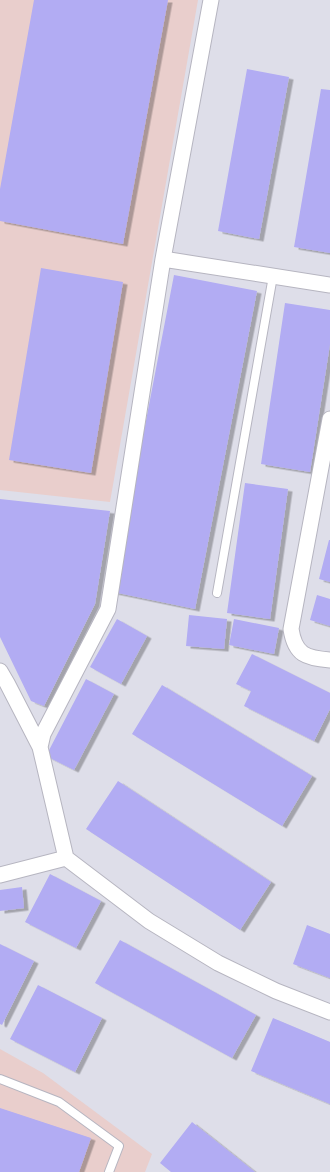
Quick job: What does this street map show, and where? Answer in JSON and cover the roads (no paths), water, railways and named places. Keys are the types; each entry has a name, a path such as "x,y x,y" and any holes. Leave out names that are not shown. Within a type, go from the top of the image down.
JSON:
{"street":[{"path":"40,747 43,734 108,609 163,259 211,0"},
{"path":"163,259 330,285"},
{"path":"330,419 291,629 293,641 298,650 308,656 330,660"},
{"path":"0,671 40,747 66,858 149,922 218,963 276,991 330,1012"},
{"path":"0,875 66,858"}],"lane":[{"path":"217,593 273,276"},
{"path":"0,1079 58,1102 119,1146 109,1172"}]}
